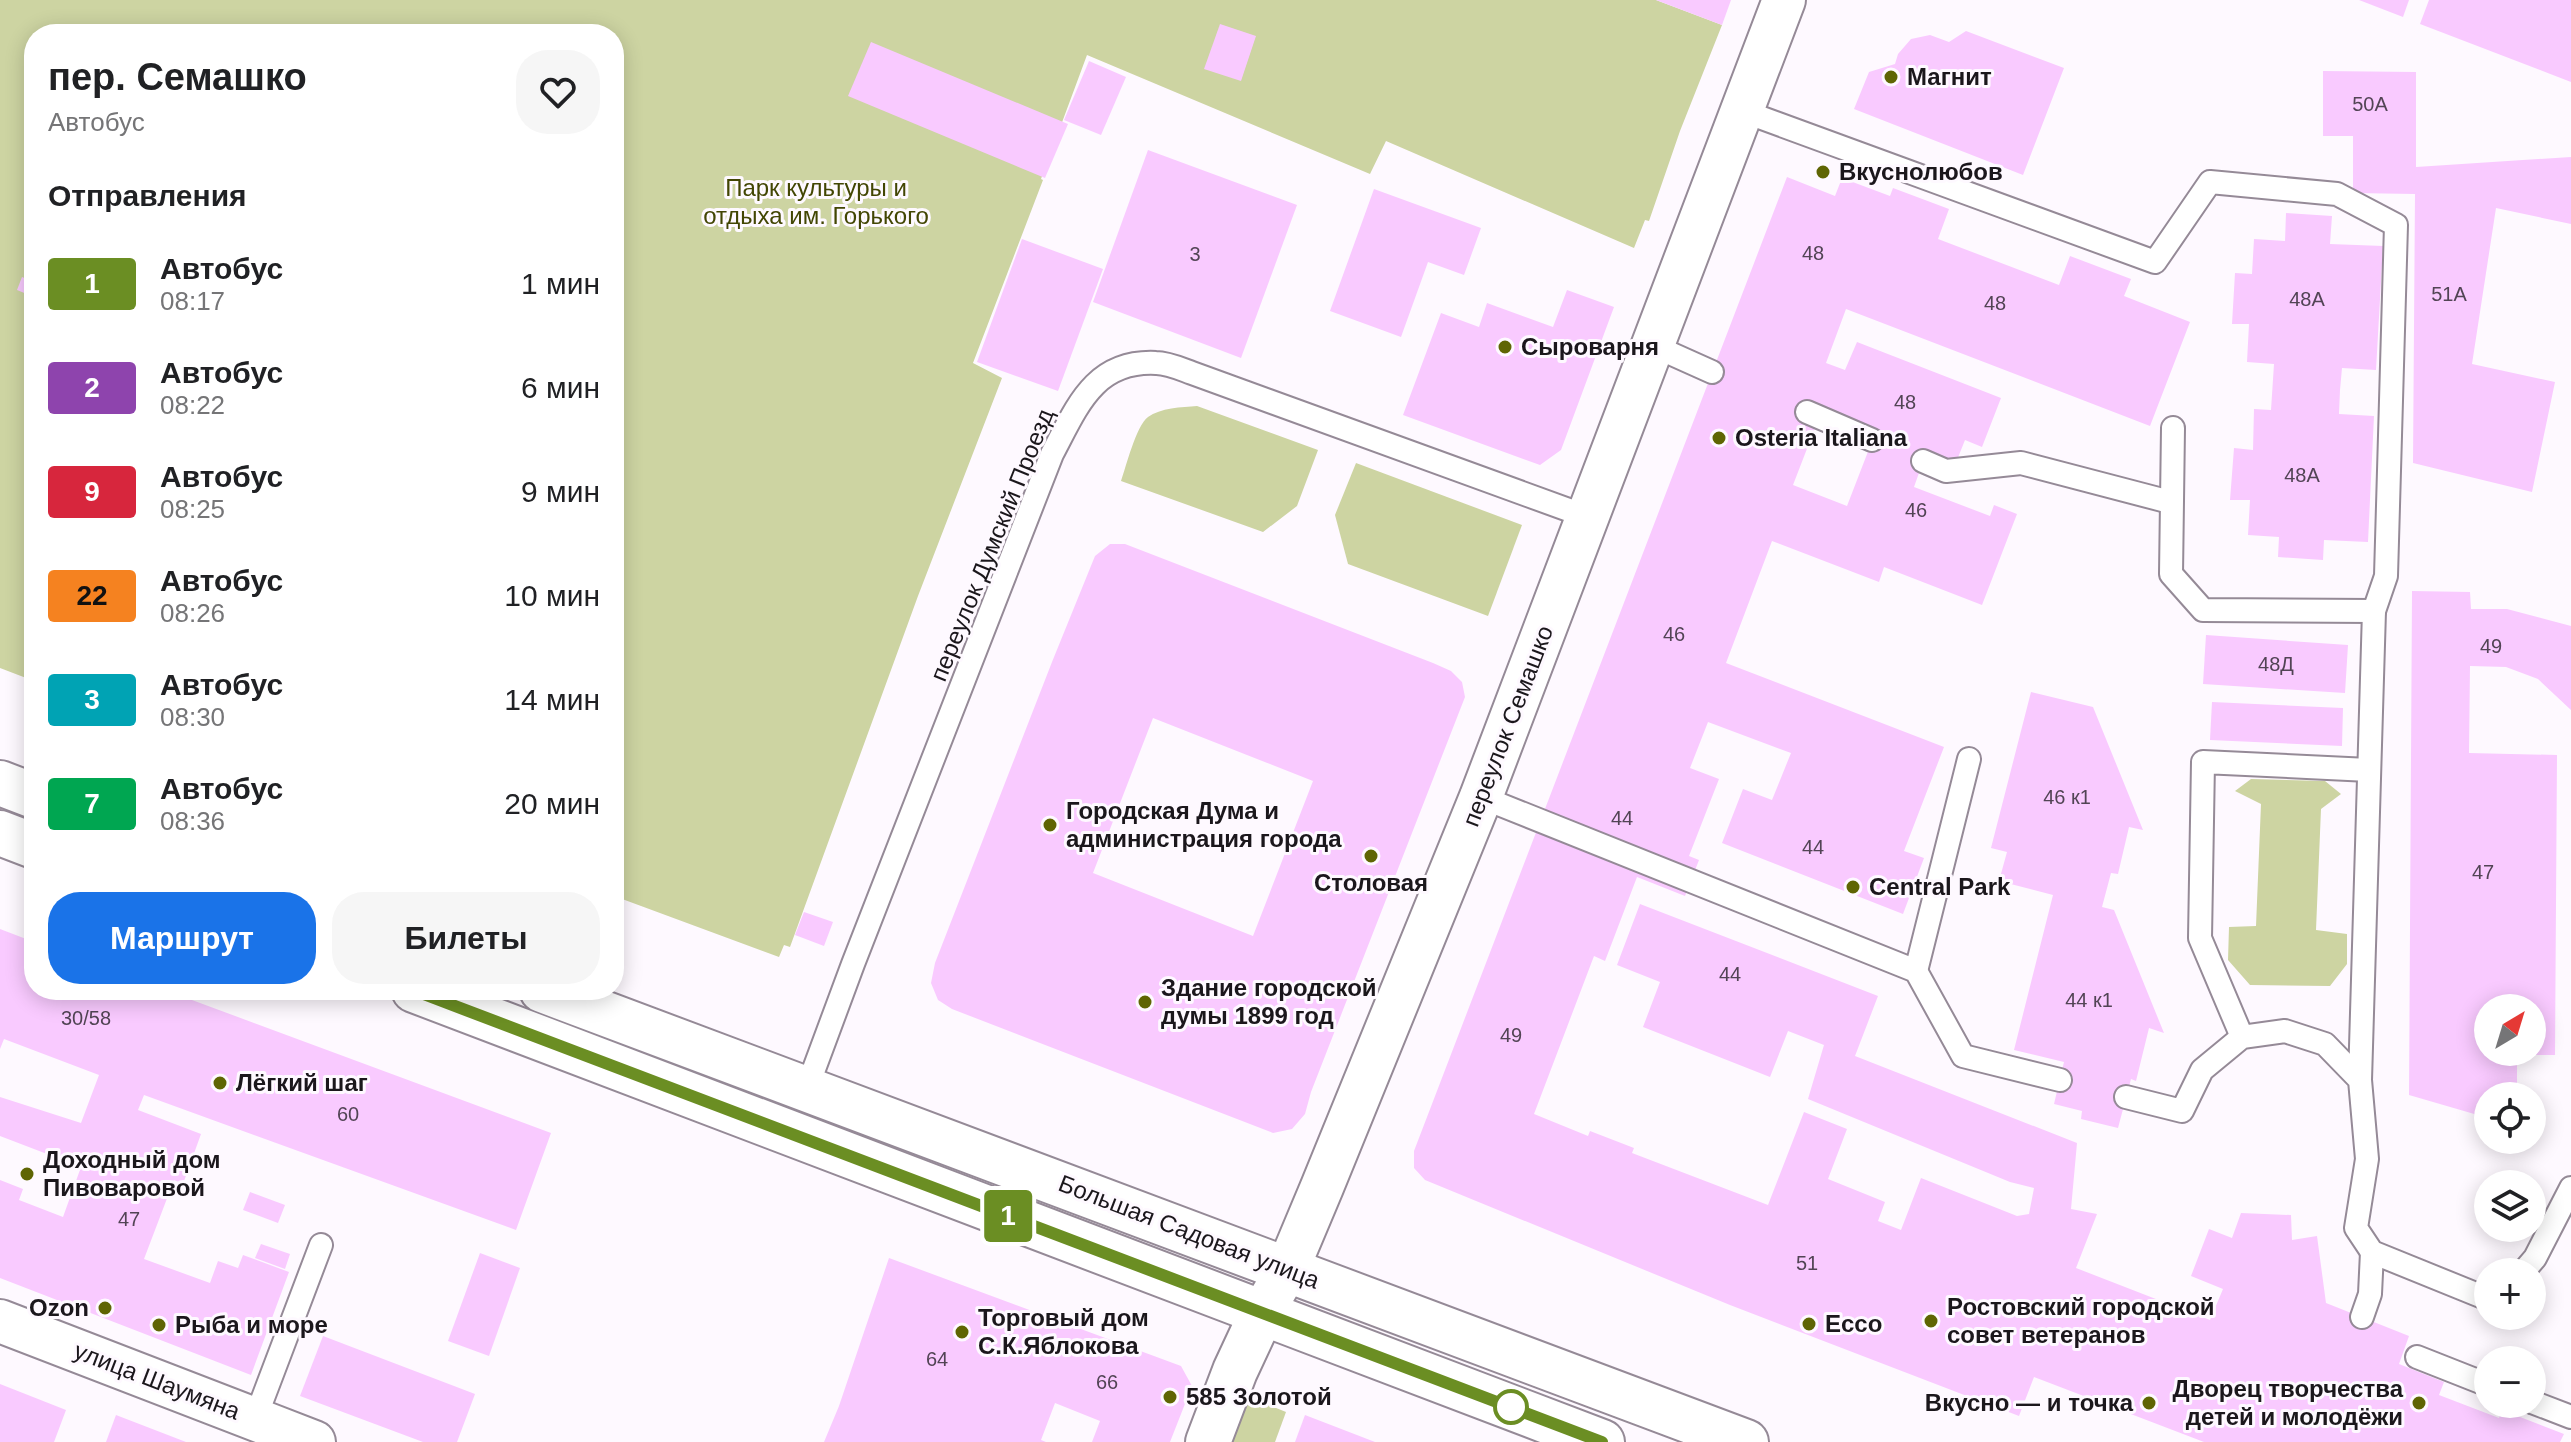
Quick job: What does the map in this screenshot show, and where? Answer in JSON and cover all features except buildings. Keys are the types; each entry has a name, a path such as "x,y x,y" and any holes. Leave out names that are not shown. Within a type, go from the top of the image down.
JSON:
{"main road":[{"path":"0,783 24,792"},
{"path":"0,833 24,842"},
{"name":"Большая Садовая улица","path":"440,1000 1602,1442"},
{"name":"Большая Садовая улица","path":"569,1000 1746,1442"},
{"name":"переулок Семашко","path":"1208,1442 1235,1371 1262,1313"}],"street":[{"name":"переулок Семашко","path":"1262,1313 1288,1268 1481,797 1784,0"},
{"name":"улица Шаумяна","path":"0,1321 314,1442"}],"lane":[{"path":"1740,110 2155,262 2210,182 2337,194 2396,225 2386,576 2374,611 2369,770 2360,1080 2367,1159 2356,1228 2372,1252 2474,1293"},
{"path":"1654,346 1712,372"},
{"name":"переулок Думский Проезд","path":"807,1088 1052,454 1080,401 1102,377 1125,365 1159,363 1588,517"},
{"path":"1807,412 1872,440"},
{"path":"2173,428 2171,574 2203,610 2374,611"},
{"path":"1923,461 1946,471 2021,463 2170,502"},
{"path":"1916,971 1969,759"},
{"path":"2242,1037 2200,938 2203,762 2369,770"},
{"path":"1481,797 1916,971 1963,1056 2060,1080"},
{"path":"2126,1097 2182,1111 2202,1070 2242,1037 2285,1031 2325,1044 2360,1080"},
{"path":"2535,1258 2571,1188"},
{"path":"255,1419 321,1245"},
{"path":"2362,1317 2370,1294 2372,1252"},
{"path":"2417,1357 2474,1379"},
{"path":"2546,1407 2571,1417"}],"green space":[{"name":"Парк культуры и отдыха им. Горького","path":"0,0 1656,0 1722,25 1649,221 1645,220 1634,248 1386,141 1370,174 1087,55 973,363 1002,378 918,596 790,947 784,945 779,957 624,900 624,24 24,24 24,677 0,668"},
{"path":"1197,406 1318,450 1297,506 1263,532 1121,481 1136,438 1148,417 1165,410"},
{"path":"1356,463 1522,525 1488,616 1348,564 1335,515"},
{"path":"2251,779 2325,781 2341,794 2321,809 2316,930 2347,934 2347,964 2330,986 2250,985 2228,960 2229,927 2256,926 2261,804 2235,791"},
{"path":"1246,1396 1286,1412 1275,1442 1228,1442"}],"bus line":[{"name":"1","path":"439,1000 1602,1442"}],"place":[{"name":"Магнит","path":"1891,77"},
{"name":"Вкуснолюбов","path":"1823,172"},
{"name":"Cыроварня","path":"1505,347"},
{"name":"Osteria Italiana","path":"1719,438"},
{"name":"Городская Дума и администрация города","path":"1050,825"},
{"name":"Столовая","path":"1371,856"},
{"name":"Central Park","path":"1853,887"},
{"name":"Здание городской думы 1899 год","path":"1145,1002"},
{"name":"Лёгкий шаг","path":"220,1083"},
{"name":"Доходный дом Пивоваровой","path":"27,1174"},
{"name":"Ozon","path":"105,1308"},
{"name":"Ростовский городской совет ветеранов","path":"1931,1321"},
{"name":"Ecco","path":"1809,1324"},
{"name":"Рыба и море","path":"159,1325"},
{"name":"Торговый дом С.К.Яблокова","path":"962,1332"},
{"name":"585 Золотой","path":"1170,1397"},
{"name":"Вкусно — и точка","path":"2149,1403"},
{"name":"Дворец творчества детей и молодёжи","path":"2419,1403"}]}
